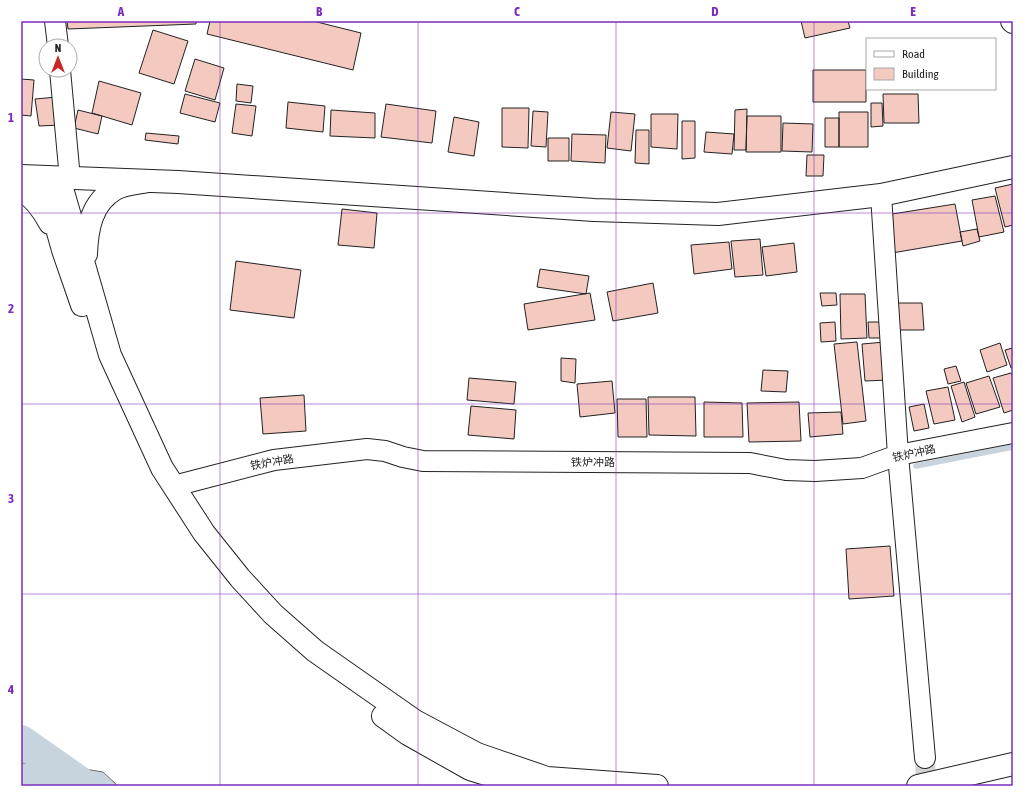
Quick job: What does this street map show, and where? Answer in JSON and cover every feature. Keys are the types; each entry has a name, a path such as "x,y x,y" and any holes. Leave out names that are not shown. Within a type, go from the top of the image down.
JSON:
{"main road":[{"path":"21,176 277,187 594,210 718,214 881,195 1013,167"},
{"path":"58,178 63,250"},
{"path":"58,178 85,265 110,355 162,468 204,533 240,578 273,614 315,650 415,721 477,754 546,778 657,786"},
{"path":"85,265 88,226 98,202 116,189 148,181"},
{"path":"21,190 29,194 44,212 63,250 100,360 149,465 194,536 230,585 265,621 309,660 408,734 470,769 524,786"},
{"path":"918,786 1013,764"},
{"path":"960,786 1013,778"}],"street":[{"path":"55,21 57,38"},
{"path":"58,178 60,78"},
{"path":"881,195 898,455 924,758"},
{"name":"铁炉冲路","path":"174,486 274,460 367,449 385,451 403,458 423,461 750,464 786,470 815,471 862,468 898,455 1013,433"}],"shaded area":[{"path":"21,763 54,764 103,772 118,786 21,786"}],"building":[{"path":"67,21 196,21 196,24 68,29"},
{"path":"210,21 313,21 361,33 353,70 207,34"},
{"path":"801,21 848,21 850,28 805,38"},
{"path":"153,30 188,41 174,84 139,73"},
{"path":"195,59 224,68 215,100 185,91"},
{"path":"813,70 866,70 866,102 813,102"},
{"path":"21,79 34,80 31,116 21,115"},
{"path":"99,81 141,93 132,125 92,113"},
{"path":"237,84 253,86 251,103 236,101"},
{"path":"185,94 220,103 215,122 180,113"},
{"path":"883,94 918,94 919,123 884,123"},
{"path":"57,97 60,125 39,126 35,99"},
{"path":"288,102 325,106 323,132 286,128"},
{"path":"871,103 882,103 883,126 871,127"},
{"path":"236,104 256,106 252,136 232,133"},
{"path":"386,104 436,111 432,143 381,137"},
{"path":"502,108 529,108 528,148 502,147"},
{"path":"747,109 746,150 734,150 735,110"},
{"path":"78,110 102,116 98,134 74,128"},
{"path":"331,110 375,113 375,138 330,136"},
{"path":"533,111 548,112 546,147 531,146"},
{"path":"611,112 635,114 631,151 607,148"},
{"path":"839,112 868,112 868,147 839,147"},
{"path":"651,114 678,114 677,149 651,147"},
{"path":"747,116 781,116 781,152 746,152"},
{"path":"454,117 479,122 474,156 448,152"},
{"path":"825,118 839,118 839,147 825,147"},
{"path":"682,121 695,121 695,158 682,159"},
{"path":"783,123 813,124 812,152 782,151"},
{"path":"636,130 649,130 649,164 635,163"},
{"path":"706,132 734,134 732,154 704,152"},
{"path":"146,133 179,136 178,144 145,140"},
{"path":"572,134 606,135 605,163 571,161"},
{"path":"548,138 569,138 569,161 548,161"},
{"path":"807,155 824,155 823,176 806,176"},
{"path":"1013,184 1013,225 1005,227 995,188"},
{"path":"995,196 1004,232 979,237 972,200"},
{"path":"955,204 962,241 892,253 886,215"},
{"path":"342,209 377,213 374,248 338,245"},
{"path":"977,229 980,241 963,246 960,232"},
{"path":"760,239 763,275 735,277 731,241"},
{"path":"729,242 732,269 694,274 691,245"},
{"path":"794,243 797,272 766,276 762,247"},
{"path":"236,261 301,270 294,318 230,310"},
{"path":"540,269 589,276 586,294 537,287"},
{"path":"653,283 658,313 613,321 607,292"},
{"path":"590,293 595,320 528,330 524,304"},
{"path":"820,293 836,293 837,305 822,306"},
{"path":"840,294 865,294 867,338 841,339"},
{"path":"897,303 922,303 924,330 897,330"},
{"path":"835,322 836,341 821,342 820,323"},
{"path":"868,322 884,322 885,338 869,338"},
{"path":"857,342 866,421 843,424 834,344"},
{"path":"885,342 888,380 865,381 862,344"},
{"path":"1000,343 1007,365 987,372 980,350"},
{"path":"1013,348 1013,368 1011,368 1005,350"},
{"path":"561,358 576,359 575,383 561,381"},
{"path":"956,366 961,381 948,384 944,369"},
{"path":"763,370 788,371 786,392 761,391"},
{"path":"1011,373 1013,378 1013,410 1004,413 993,378"},
{"path":"989,376 1000,407 976,414 966,383"},
{"path":"469,378 516,382 514,404 467,400"},
{"path":"612,381 615,413 580,417 577,384"},
{"path":"964,382 975,417 962,422 951,386"},
{"path":"948,387 955,420 934,424 926,391"},
{"path":"304,395 306,431 263,434 260,398"},
{"path":"648,397 695,397 696,436 649,435"},
{"path":"617,399 646,399 647,437 618,437"},
{"path":"704,402 742,403 743,437 704,437"},
{"path":"799,402 801,441 749,442 747,403"},
{"path":"924,404 929,428 914,431 909,407"},
{"path":"471,406 516,410 514,439 468,435"},
{"path":"841,412 843,434 810,437 808,413"},
{"path":"890,546 894,596 849,599 846,549"}],"waterway":[{"path":"916,466 1013,447"},
{"path":"21,741 85,786"}],"tunnel":[{"path":"925,758 926,786"}]}
